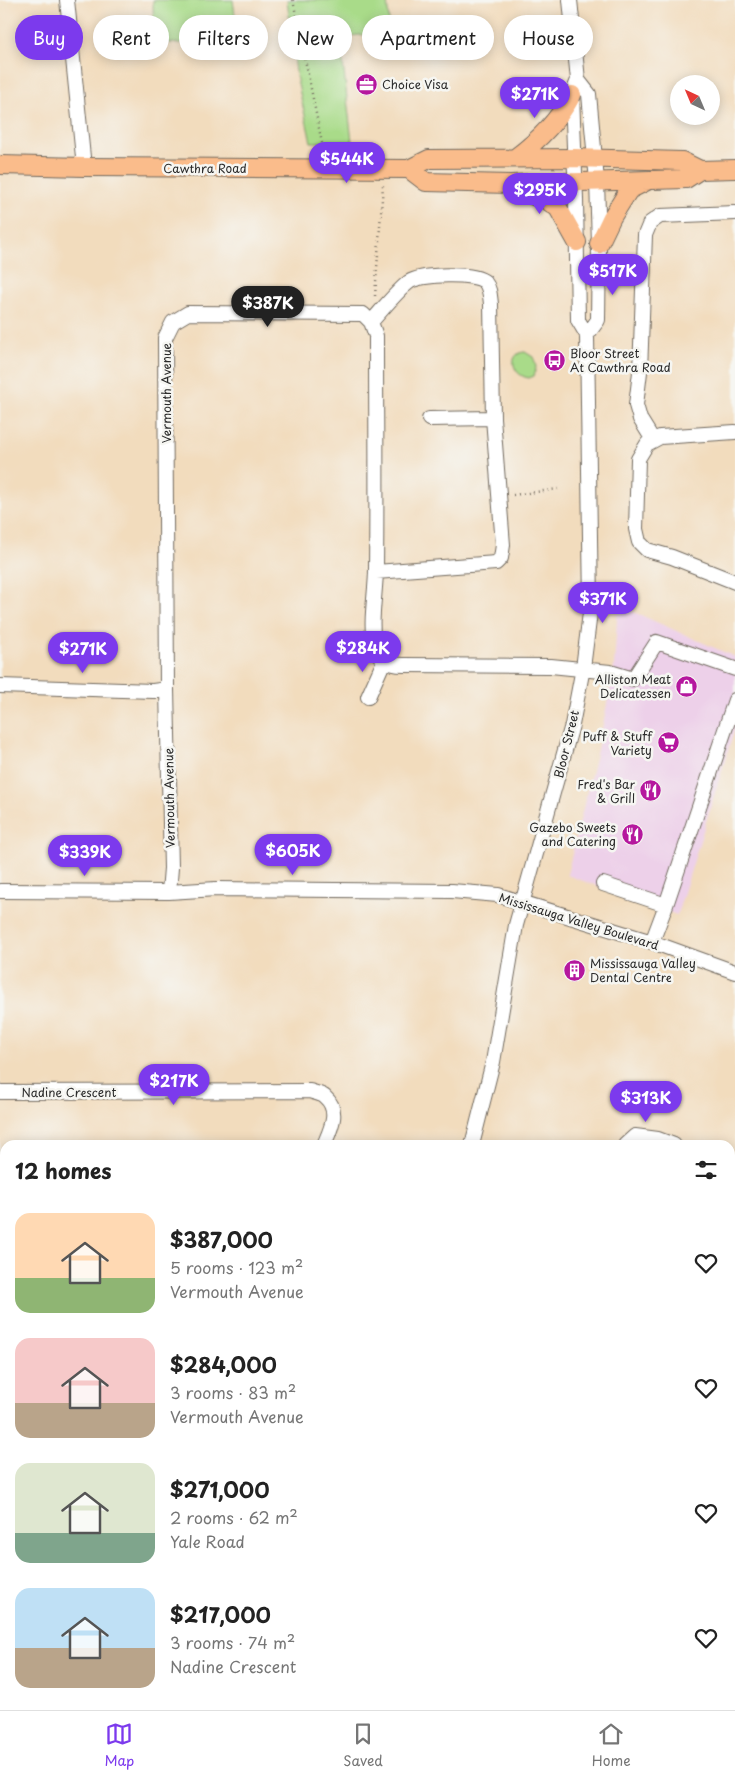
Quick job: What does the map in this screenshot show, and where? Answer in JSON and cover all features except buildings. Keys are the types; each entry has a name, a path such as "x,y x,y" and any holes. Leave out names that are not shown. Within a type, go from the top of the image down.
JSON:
{"main road":[{"path":"515,158 539,140 563,112 575,88"},
{"name":"Cawthra Road","path":"0,165 409,169 429,159 596,158 682,161 700,170 735,169"},
{"name":"Cawthra Road","path":"409,169 426,182 510,184 686,179 700,170"},
{"path":"599,244 612,216 629,190 648,181"},
{"path":"510,184 534,196 542,197 558,208 577,242"}],"street":[{"path":"67,0 84,167"},
{"name":"Bloor Street","path":"473,1140 493,1062 516,925 572,725 583,668 591,605 588,335 578,320 574,158 575,88 570,0"},
{"name":"Bloor Street","path":"575,88 589,94 596,158 599,244 598,320 588,335"},
{"path":"653,440 640,419 636,405 640,372 646,235 650,223 660,216 735,213"},
{"path":"376,572 496,563 501,558 503,545 493,418 491,304 489,288 484,281 475,277 425,276 410,282 367,318 376,336 376,572 373,635 376,648 384,661 404,666 551,666 583,668 610,672 633,679 657,642 735,669"},
{"name":"Vermouth Avenue","path":"169,892 171,868 167,689 165,338 173,322 188,314 367,318"},
{"path":"429,420 493,418"},
{"path":"735,432 660,437 647,444 638,459 636,529 639,542 647,550 672,557 735,582"},
{"path":"368,697 384,661"},
{"path":"0,686 167,689"},
{"path":"652,942 735,700"},
{"path":"603,884 666,905"},
{"name":"Mississauga Valley Boulevard","path":"0,891 169,892 216,889 452,891 498,895 652,942 735,972"},
{"name":"Nadine Crescent","path":"0,1092 310,1091 325,1097 333,1108 334,1118 326,1140"},
{"path":"631,1140 635,1136 658,1140"}],"path":[{"path":"293,0 314,111 328,168"},
{"path":"367,318 376,295 383,195 382,168"},
{"path":"499,496 558,489"}],"shaded area":[{"path":"618,605 735,657 735,728 677,915 567,875 603,725 614,667"}],"green space":[{"path":"153,0 233,0 235,15 179,15 179,43 169,43 169,15 153,15"},
{"path":"287,0 387,0 388,15 362,15 362,35 352,36 352,15 289,15"},
{"path":"294,60 343,60 352,142 311,142"},
{"path":"525,352 533,357 535,364 536,371 534,376 529,378 519,373 514,365 516,356 519,353"}],"place":[{"name":"Choice Visa","path":"366,84"},
{"name":"Bloor Street At Cawthra Road","path":"554,360"},
{"name":"Alliston Meat Delicatessen","path":"687,686"},
{"name":"Puff & Stuff Variety","path":"668,743"},
{"name":"Fred's Bar & Grill","path":"651,791"},
{"name":"Gazebo Sweets and Catering","path":"632,834"},
{"name":"Mississauga Valley Dental Centre","path":"574,970"}]}
